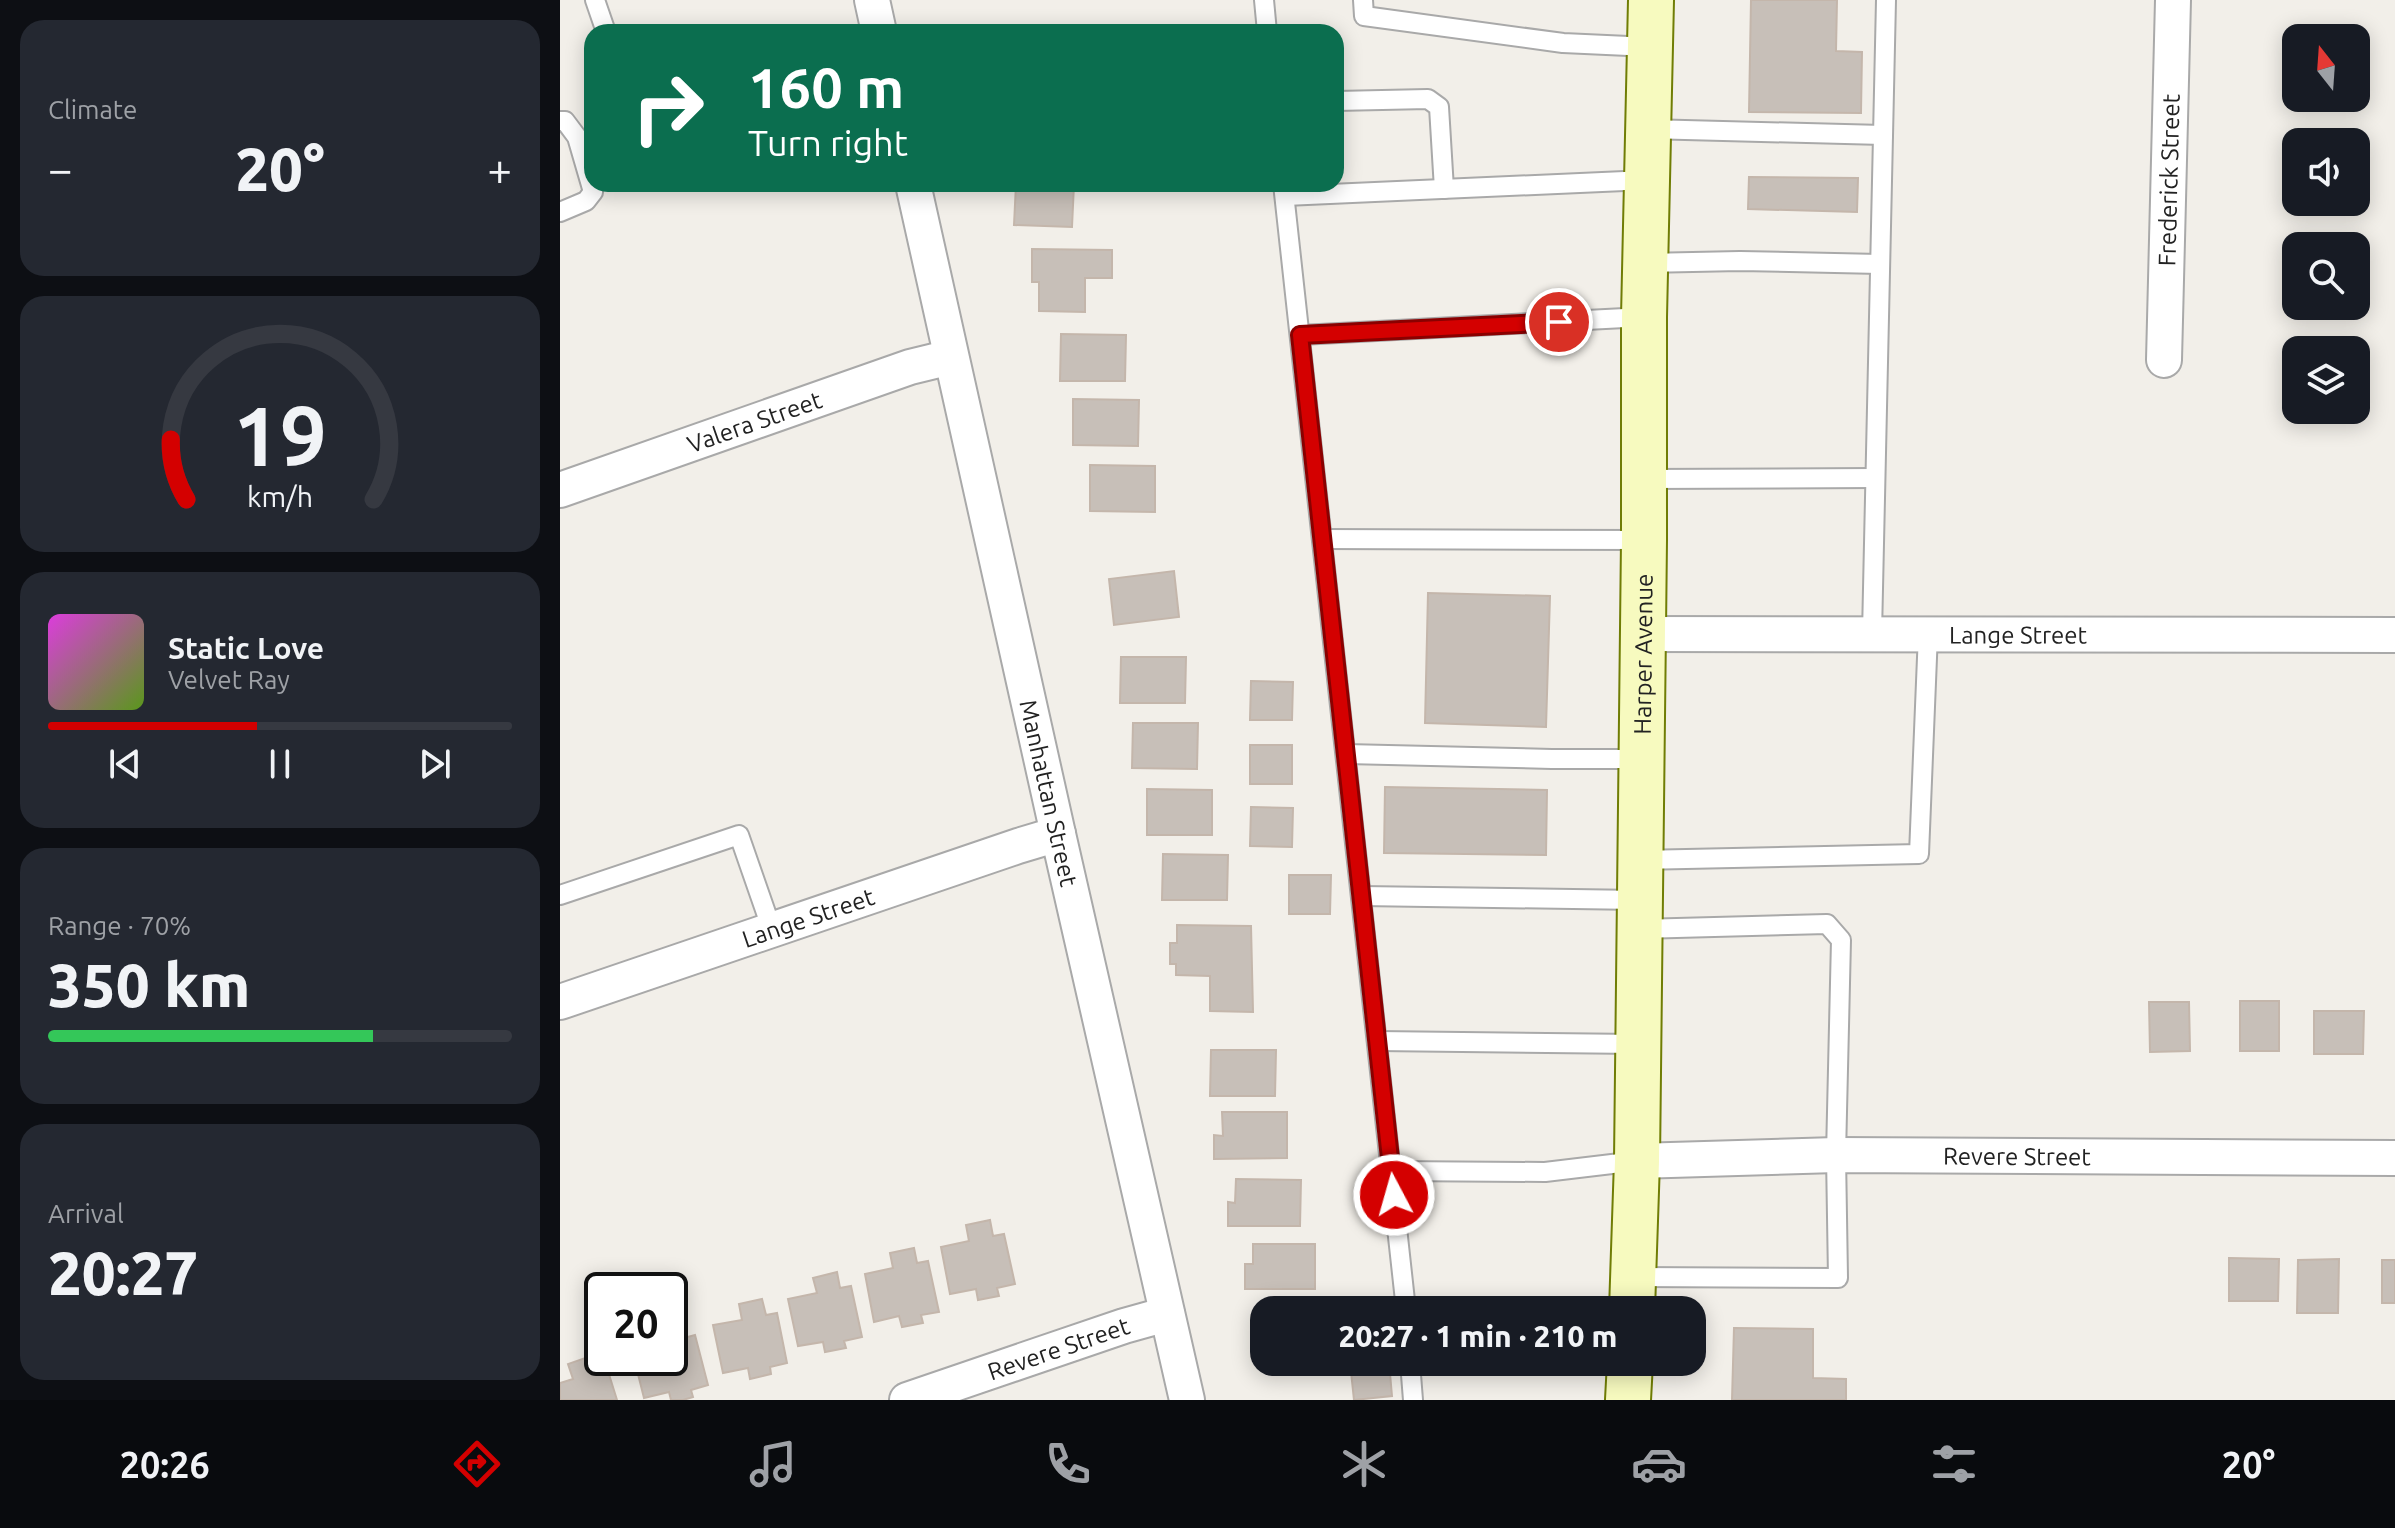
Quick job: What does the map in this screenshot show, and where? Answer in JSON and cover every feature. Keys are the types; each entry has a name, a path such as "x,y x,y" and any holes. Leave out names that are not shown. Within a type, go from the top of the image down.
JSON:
{"main road":[{"name":"Harper Avenue","path":"1632,1294 1637,1161 1644,317 1651,0"},
{"path":"1628,1400 1629,1376"}],"street":[{"path":"872,0 877,24"},
{"name":"Frederick Street","path":"2164,360 2173,0"},
{"name":"Manhattan Street","path":"915,192 1187,1400"},
{"name":"Valera Street","path":"560,490 910,367 951,357"},
{"name":"Lange Street","path":"1642,634 2395,635"},
{"name":"Lange Street","path":"560,1002 1058,834"},
{"name":"Revere Street","path":"1637,1161 1836,1155 2395,1158"},
{"name":"Revere Street","path":"907,1400 1167,1314"}],"lane":[{"path":"595,0 603,24"},
{"path":"1264,0 1266,24"},
{"path":"1363,0 1364,16 1563,43 1650,47"},
{"path":"1872,634 1886,0"},
{"path":"1344,101 1428,99 1439,107 1444,189"},
{"path":"560,121 565,121 577,137 584,161"},
{"path":"1647,129 1883,135"},
{"path":"577,137 584,130"},
{"path":"1344,190 1444,189 1647,180"},
{"path":"560,212 586,201 593,192"},
{"path":"1284,192 1405,1296"},
{"path":"1645,263 1740,261 1880,264"},
{"path":"1300,335 1644,317"},
{"path":"1644,479 1875,478"},
{"path":"1322,539 1644,540"},
{"path":"1639,896 1919,854 1928,633"},
{"path":"1346,754 1641,759"},
{"path":"560,895 739,835 772,930"},
{"path":"1361,896 1639,896 1827,924 1841,940 1836,1155 1838,1278 1632,1294"},
{"path":"1377,1041 1638,1044"},
{"path":"1392,1171 1545,1172 1637,1161"},
{"path":"1411,1376 1413,1400"}],"building":[{"path":"1751,0 1837,0 1836,51 1862,52 1861,113 1749,112"},
{"path":"1749,177 1858,178 1857,212 1748,209"},
{"path":"1016,192 1074,192 1072,227 1014,225"},
{"path":"1032,249 1112,250 1112,278 1085,278 1085,312 1039,311 1039,282 1032,282"},
{"path":"1061,334 1126,335 1125,381 1060,381"},
{"path":"1073,399 1139,400 1138,446 1073,445"},
{"path":"1090,465 1155,466 1155,512 1090,511"},
{"path":"1174,571 1179,617 1114,625 1109,579"},
{"path":"1428,593 1550,596 1546,727 1425,723"},
{"path":"1121,657 1186,657 1185,703 1120,703"},
{"path":"1251,681 1293,682 1292,720 1250,720"},
{"path":"1133,723 1198,723 1197,769 1132,768"},
{"path":"1250,745 1292,745 1292,784 1250,784"},
{"path":"1385,787 1547,790 1546,855 1384,853"},
{"path":"1147,789 1212,790 1212,835 1147,835"},
{"path":"1251,807 1293,808 1292,847 1250,846"},
{"path":"1163,854 1228,855 1227,900 1162,900"},
{"path":"1289,875 1331,875 1330,914 1289,914"},
{"path":"1177,925 1251,926 1253,1012 1210,1011 1210,976 1176,975 1176,964 1170,964 1170,943 1177,943"},
{"path":"2240,1001 2279,1001 2279,1051 2240,1051"},
{"path":"2149,1002 2189,1002 2190,1051 2150,1052"},
{"path":"2314,1011 2364,1011 2363,1054 2314,1054"},
{"path":"1211,1050 1276,1050 1275,1096 1210,1096"},
{"path":"1222,1112 1287,1112 1287,1158 1214,1159 1214,1135 1223,1136"},
{"path":"1236,1179 1301,1180 1300,1226 1228,1226 1228,1202 1235,1203"},
{"path":"990,1220 993,1236 1004,1234 1015,1284 997,1288 999,1296 978,1300 976,1289 950,1294 941,1247 969,1241 966,1225"},
{"path":"1253,1244 1315,1244 1315,1289 1245,1289 1245,1264 1253,1264"},
{"path":"914,1248 917,1263 928,1261 939,1312 921,1315 923,1323 902,1327 899,1316 874,1322 865,1274 893,1268 890,1253"},
{"path":"2229,1258 2279,1259 2278,1301 2229,1301"},
{"path":"2339,1259 2338,1313 2297,1313 2298,1260"},
{"path":"2382,1260 2395,1260 2395,1303 2382,1303"},
{"path":"837,1272 840,1288 851,1286 862,1337 844,1341 846,1348 825,1352 823,1342 798,1346 788,1299 817,1293 813,1278"},
{"path":"762,1299 766,1315 777,1313 787,1363 770,1367 771,1374 750,1379 748,1368 723,1373 713,1325 742,1320 739,1304"},
{"path":"1734,1328 1813,1329 1813,1378 1846,1379 1846,1400 1732,1400"},
{"path":"695,1335 708,1385 691,1390 693,1397 683,1400 671,1400 669,1392 644,1398 638,1376 688,1376 688,1337"},
{"path":"584,1358 584,1376 610,1376 617,1400 560,1400 560,1383 573,1379 568,1364"},
{"path":"1351,1376 1390,1376 1392,1396 1354,1400"}],"route":[{"path":"1394,1195 1300,335 1559,322"}]}
